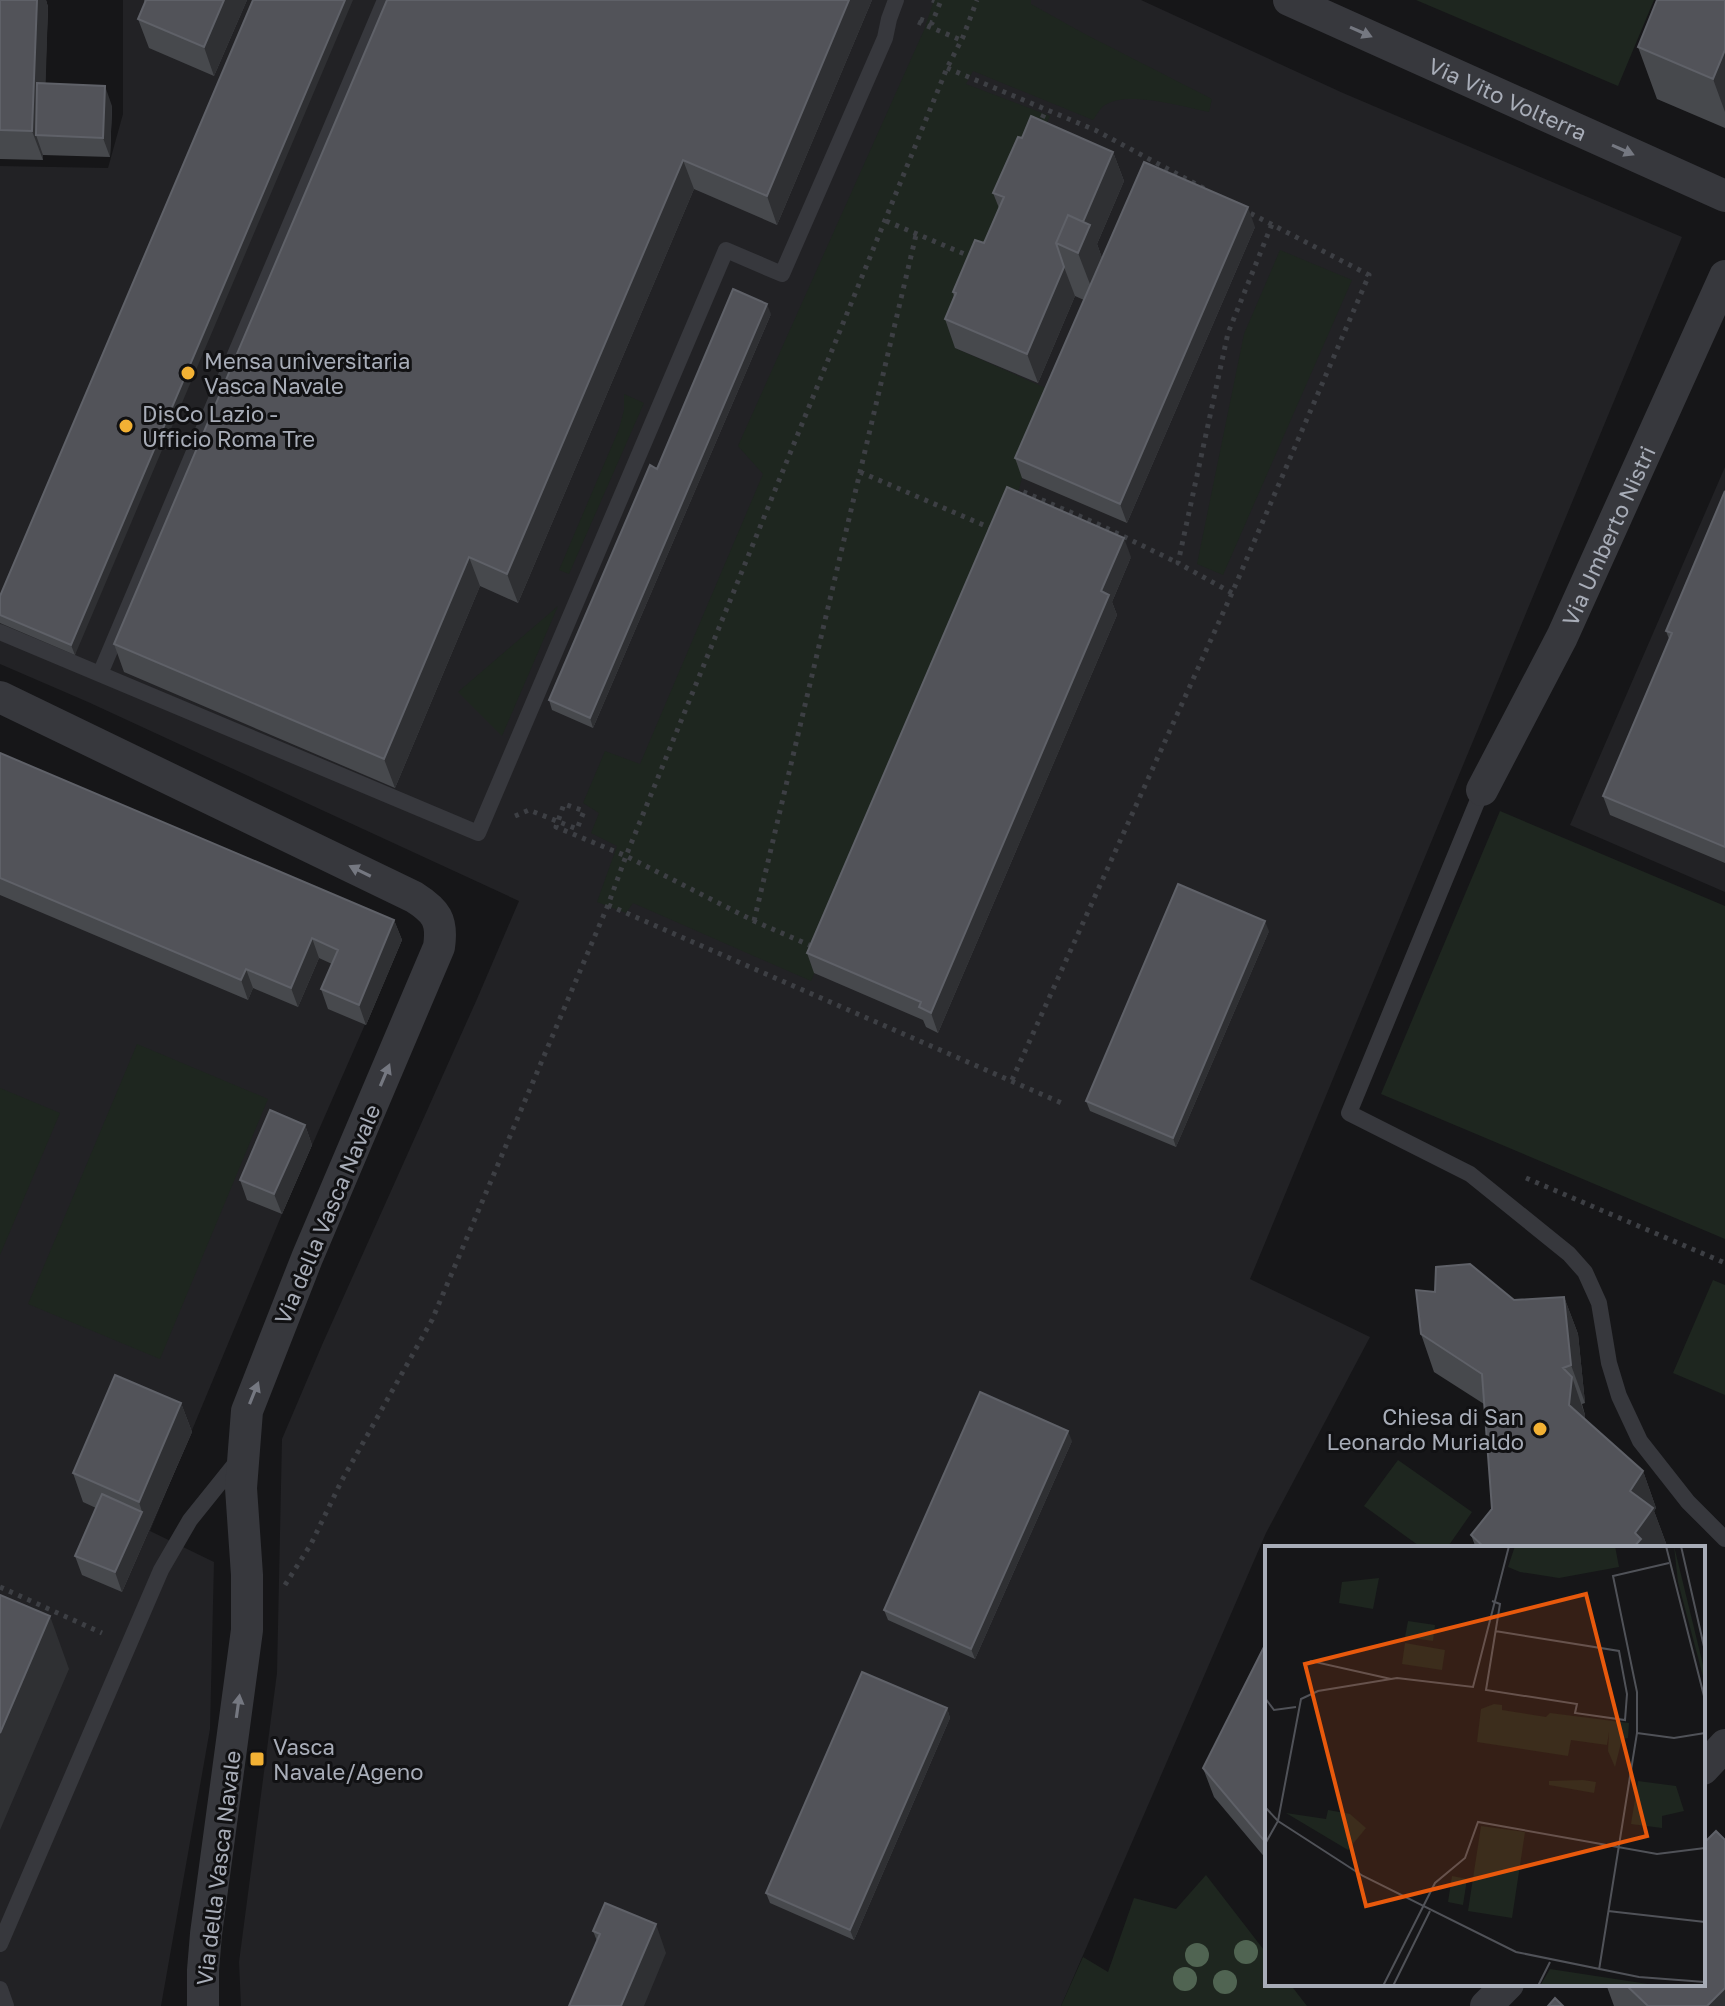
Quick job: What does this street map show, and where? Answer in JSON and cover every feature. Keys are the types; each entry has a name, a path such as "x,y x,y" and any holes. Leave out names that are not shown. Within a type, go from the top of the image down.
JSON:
{"street":[{"name":"Via Vito Volterra","path":"1289,0 1725,196"},
{"name":"Via Umberto Nistri","path":"1482,790 1562,637 1725,276"},
{"name":"Via della Vasca Navale","path":"0,697 414,897 437,917 441,932 439,947 307,1258 247,1411 241,1488 247,1630 206,1934 203,2006"},
{"path":"1705,1767 1725,1745"},
{"path":"1486,2006 1506,1986"}],"lane":[{"path":"100,674 385,0"},
{"path":"0,632 478,833 726,250 782,274 885,38 896,0"},
{"path":"1482,790 1349,1113 1470,1174 1569,1254 1585,1272 1599,1303 1609,1363 1619,1396 1640,1441 1688,1502 1725,1539"},
{"path":"0,1944 161,1570 190,1520 242,1455"},
{"path":"0,1989 6,2006"}],"path":[{"path":"924,20 932,23 940,3 932,0"},
{"path":"279,1595 311,1544 341,1482 432,1320 608,905 977,0"},
{"path":"937,30 961,40"},
{"path":"947,68 1095,130 1217,195"},
{"path":"1034,137 1046,110"},
{"path":"1012,1080 1232,593 1369,275 1231,203"},
{"path":"886,221 981,261"},
{"path":"1178,563 1228,333 1272,224"},
{"path":"754,921 916,235"},
{"path":"860,472 1000,532"},
{"path":"1013,504 1019,490 1100,525 1232,593"},
{"path":"478,833 529,810 553,819 565,824 577,829 584,811 564,804 560,816 556,827 626,856 754,921 820,950"},
{"path":"608,905 1064,1104"},
{"path":"1526,1179 1725,1263"},
{"path":"0,1587 129,1645"}],"shaded area":[{"path":"123,0 1141,0 1343,93 1682,237 1250,1279 1370,1337 1266,1533 1061,2006 241,2006 239,1962 277,1673 282,1439 519,901 0,664 0,166 108,168 123,114"},
{"path":"934,0 1031,0 1031,4 1083,33 1212,99 1209,112 1141,99 1115,101 1103,106 1093,120 973,71 966,84 1050,116 963,321 955,348 1059,394 1022,478 1014,507 811,981 633,903 626,913 597,902 617,846 591,833 599,813 583,803 605,751 640,764 763,474 738,446 924,30"},
{"path":"1416,0 1654,0 1618,86"},
{"path":"1280,250 1352,280 1223,575 1197,564 1244,334"},
{"path":"624,394 644,403 569,574 559,570 619,429"},
{"path":"1725,467 1725,892 1570,825"},
{"path":"558,606 502,736 458,692"},
{"path":"0,770 402,940 282,1214 150,1531 214,1562 210,1729 161,2006 0,2006"},
{"path":"1500,811 1725,906 1725,1239 1381,1094"},
{"path":"137,1044 268,1099 160,1359 28,1304"},
{"path":"0,1088 60,1113 0,1255"},
{"path":"1713,1280 1725,1285 1725,1395 1673,1373"},
{"path":"1398,1460 1472,1512 1448,1546 1419,1546 1364,1506"},
{"path":"1206,1875 1265,1951 1265,1986 1292,1986 1307,2006 1061,2006 1083,1957 1108,1972 1134,1898 1176,1909"}],"building":[{"path":"0,0 37,0 32,131 0,130"},
{"path":"146,0 224,0 204,47 138,19"},
{"name":"DisCo Lazio - Ufficio Roma Tre","path":"253,0 345,0 71,645 0,615 0,596"},
{"path":"387,0 849,0 767,196 683,160 507,574 469,557 384,759 114,644"},
{"path":"1657,0 1725,0 1725,50 1713,79 1638,47"},
{"path":"37,83 105,86 103,138 36,135"},
{"path":"1031,116 1113,152 1083,222 1068,215 1056,243 1064,267 1027,354 945,319 975,240 984,243 1004,197 993,193"},
{"path":"1144,162 1248,207 1120,504 1015,458"},
{"path":"1068,215 1090,225 1078,253 1056,243"},
{"path":"733,289 767,304 590,718 549,700 650,465 657,469"},
{"path":"1007,487 1124,538 1101,591 1109,595 931,1013 919,1007 921,1002 807,953"},
{"path":"1725,491 1725,847 1603,796 1672,633 1666,631"},
{"path":"0,753 394,920 359,1005 321,989 338,950 312,938 291,988 246,969 241,980 0,878"},
{"path":"1178,884 1265,921 1173,1138 1086,1101"},
{"path":"270,1110 305,1125 274,1194 240,1180"},
{"name":"Chiesa di San Leonardo Murialdo","path":"1470,1264 1514,1300 1564,1297 1571,1365 1563,1368 1572,1377 1569,1405 1643,1471 1630,1491 1653,1508 1635,1533 1641,1539 1635,1546 1483,1546 1471,1535 1492,1509 1482,1374 1421,1334 1416,1290 1435,1292 1436,1267"},
{"path":"115,1375 181,1403 139,1502 73,1473"},
{"path":"980,1392 1068,1431 971,1649 884,1610"},
{"path":"102,1494 142,1512 115,1572 75,1556"},
{"path":"0,1595 50,1616 0,1733"},
{"path":"1265,1645 1265,1842 1203,1768"},
{"path":"862,1672 947,1708 850,1930 766,1893"},
{"path":"1716,1831 1725,1840 1725,1988 1707,2006 1648,2006 1627,1986 1705,1986 1705,1842"},
{"path":"605,1903 656,1924 621,2006 569,2006 600,1934 593,1931"},
{"path":"1555,1998 1563,2006 1548,2006"}],"place":[{"name":"Mensa universitaria Vasca Navale","path":"188,373"},
{"name":"DisCo Lazio - Ufficio Roma Tre","path":"126,426"},
{"name":"Chiesa di San Leonardo Murialdo","path":"1540,1429"},
{"name":"Vasca Navale/Ageno","path":"257,1759"}]}
